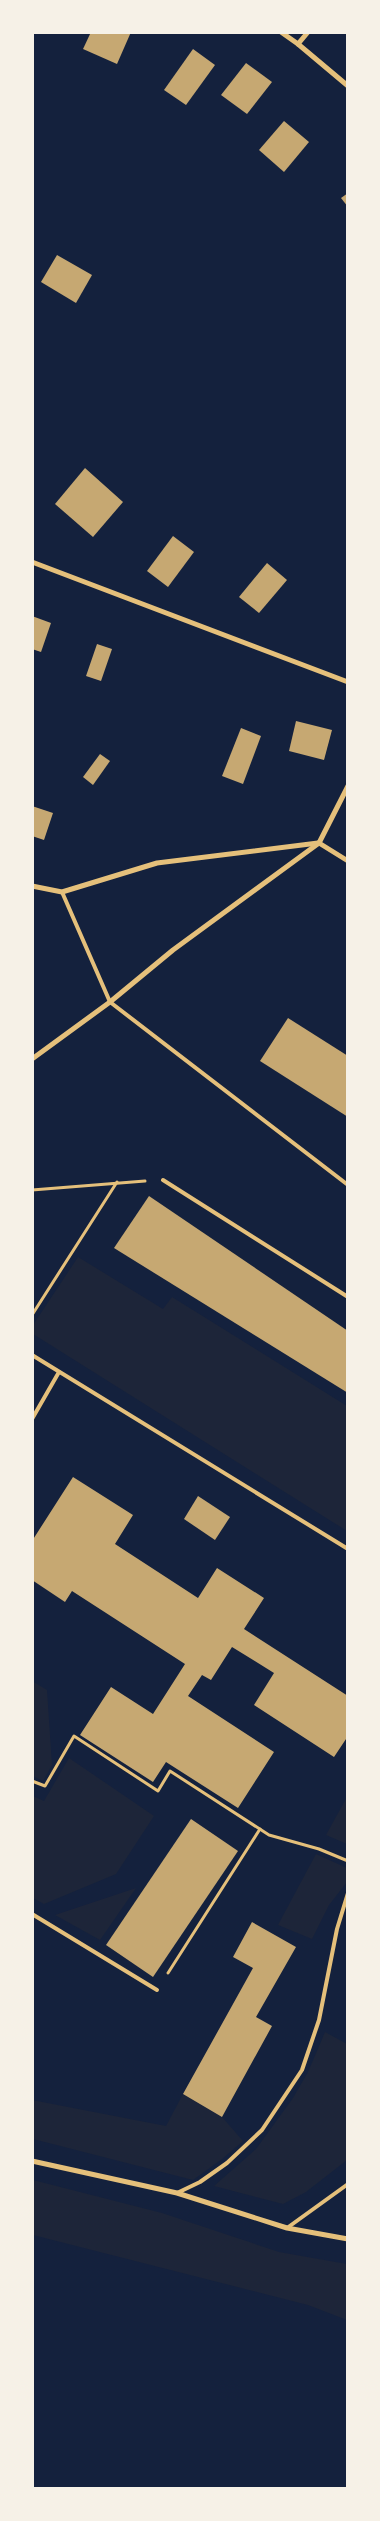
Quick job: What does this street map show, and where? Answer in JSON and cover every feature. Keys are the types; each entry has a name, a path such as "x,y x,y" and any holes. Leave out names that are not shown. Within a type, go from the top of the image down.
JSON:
{"street":[{"path":"281,32 348,86"},
{"path":"298,44 308,32"},
{"path":"32,562 348,682"},
{"path":"32,1059 110,1002 173,950 319,843 348,786"},
{"path":"32,886 62,892 157,863 319,843 348,861"},
{"path":"32,2161 177,2193 287,2228 348,2239"}],"lane":[{"path":"62,892 110,1002 348,1185"},
{"path":"163,1180 348,1297"},
{"path":"32,1355 348,1549"},
{"path":"32,1419 59,1372"},
{"path":"177,2193 200,2182 227,2163 262,2130 302,2070 319,2020 337,1929 348,1892"},
{"path":"32,1914 157,1990"},
{"path":"287,2228 348,2184"}],"path":[{"path":"32,1190 117,1182 163,1180"},
{"path":"32,1315 117,1182"},
{"path":"32,1780 45,1786 74,1736 158,1790 170,1771 269,1835 319,1849 348,1861"},
{"path":"157,1990 260,1829"}],"shaded area":[{"path":"78,1257 163,1309 172,1297 347,1406 347,1531 33,1334 33,1325"},
{"path":"32,1681 47,1690 52,1765 43,1781 33,1776"},
{"path":"69,1758 154,1816 116,1874 44,1904 33,1898 33,1796 44,1801"},
{"path":"347,1797 347,1844 326,1835"},
{"path":"316,1854 347,1868 347,1882 329,1905 312,1939 278,1925"},
{"path":"136,1888 100,1940 55,1915"},
{"path":"325,2032 347,2044 347,2160 306,2192 283,2204 214,2186 256,2149 293,2098 308,2072"},
{"path":"183,2094 222,2117 243,2141 193,2180 33,2139 32,2100 166,2126"},
{"path":"33,2180 162,2213 279,2252 347,2264 347,2320 308,2305 33,2235"}],"building":[{"path":"91,32 131,32 117,64 83,49"},
{"path":"193,49 215,65 186,105 164,90"},
{"path":"246,63 272,82 247,114 221,95"},
{"path":"284,121 309,142 284,172 259,150"},
{"path":"348,193 348,207 341,198"},
{"path":"57,255 92,275 76,303 41,282"},
{"path":"85,468 123,502 93,537 55,504"},
{"path":"173,536 194,552 168,587 147,571"},
{"path":"267,563 287,580 259,613 239,597"},
{"path":"32,616 51,623 41,652 32,649"},
{"path":"97,644 112,649 101,681 86,676"},
{"path":"296,721 332,730 324,760 289,751"},
{"path":"241,728 261,736 243,784 222,776"},
{"path":"100,754 110,761 93,785 83,777"},
{"path":"32,806 53,813 44,840 32,836"},
{"path":"288,1018 348,1056 348,1117 260,1061"},
{"path":"149,1196 348,1331 348,1393 114,1248"},
{"path":"73,1477 133,1515 115,1544 198,1598 217,1568 264,1598 244,1629 348,1696 348,1736 334,1757 254,1705 274,1673 232,1647 211,1680 202,1675 188,1696 274,1752 238,1808 166,1762 153,1782 80,1735 111,1687 153,1714 185,1664 72,1591 65,1602 32,1580 32,1541"},
{"path":"198,1496 230,1517 215,1540 184,1519"},
{"path":"191,1819 238,1851 153,1977 106,1945"},
{"path":"252,1922 296,1947 256,2017 272,2026 222,2117 183,2094 253,1968 233,1957"}]}
